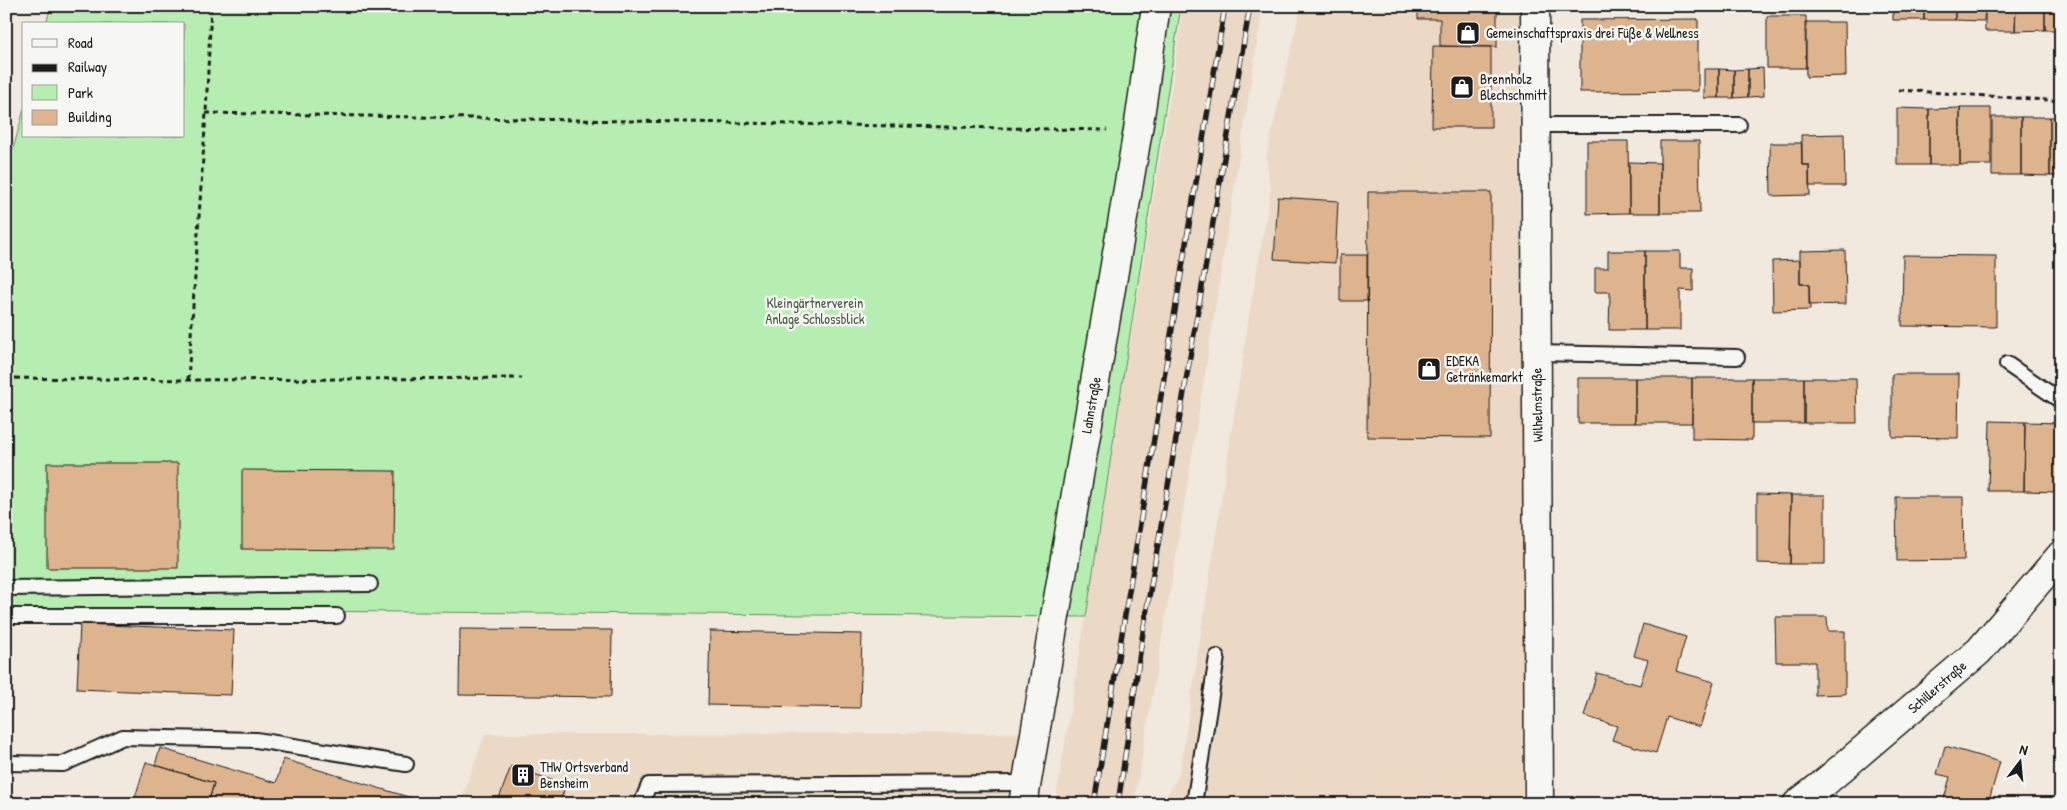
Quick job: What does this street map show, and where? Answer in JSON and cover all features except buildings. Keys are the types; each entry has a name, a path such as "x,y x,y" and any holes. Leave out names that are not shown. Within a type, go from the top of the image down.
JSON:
{"street":[{"name":"Lahnstraße","path":"1025,793 1138,130 1156,6"},
{"name":"Wilhelmstraße","path":"1535,6 1539,804"},
{"name":"Schillerstraße","path":"1797,804 1823,784 1978,651 2061,555"}],"lane":[{"path":"1536,125 1739,125"},
{"path":"1536,353 1737,357"},
{"path":"2008,364 2061,401"},
{"path":"6,588 370,584"},
{"path":"6,616 337,616"},
{"path":"1194,804 1217,657"},
{"path":"6,763 63,764 123,737 256,740 406,764"},
{"path":"641,804 649,785 1025,793"}],"path":[{"path":"188,380 206,114 211,6"},
{"path":"1899,90 2061,101"},
{"path":"206,114 1138,130"},
{"path":"6,378 188,380 522,378"}],"shaded area":[{"path":"1183,6 1263,6 1178,544 1134,804 1055,804 1171,91"},
{"path":"1301,6 1519,6 1519,188 1527,422 1522,804 1162,804 1180,772 1250,309 1271,190 1266,157"},
{"path":"1035,733 1023,804 460,804 485,734"}],"green space":[{"name":"Kleingärtnerverein Anlage Schlossblick","path":"51,6 1181,6 1086,617 6,609 6,176 22,116 22,138 185,138 185,22 47,22"}],"railway":[{"path":"1094,804 1225,6"},
{"path":"1118,804 1143,632 1250,6"}],"place":[{"name":"Gemeinschaftspraxis drei Füße & Wellness","path":"1468,33"},
{"name":"Brennholz Blechschmitt","path":"1462,87"},
{"name":"EDEKA Getränkemarkt","path":"1429,369"},
{"name":"THW Ortsverband Bensheim","path":"523,775"}]}
